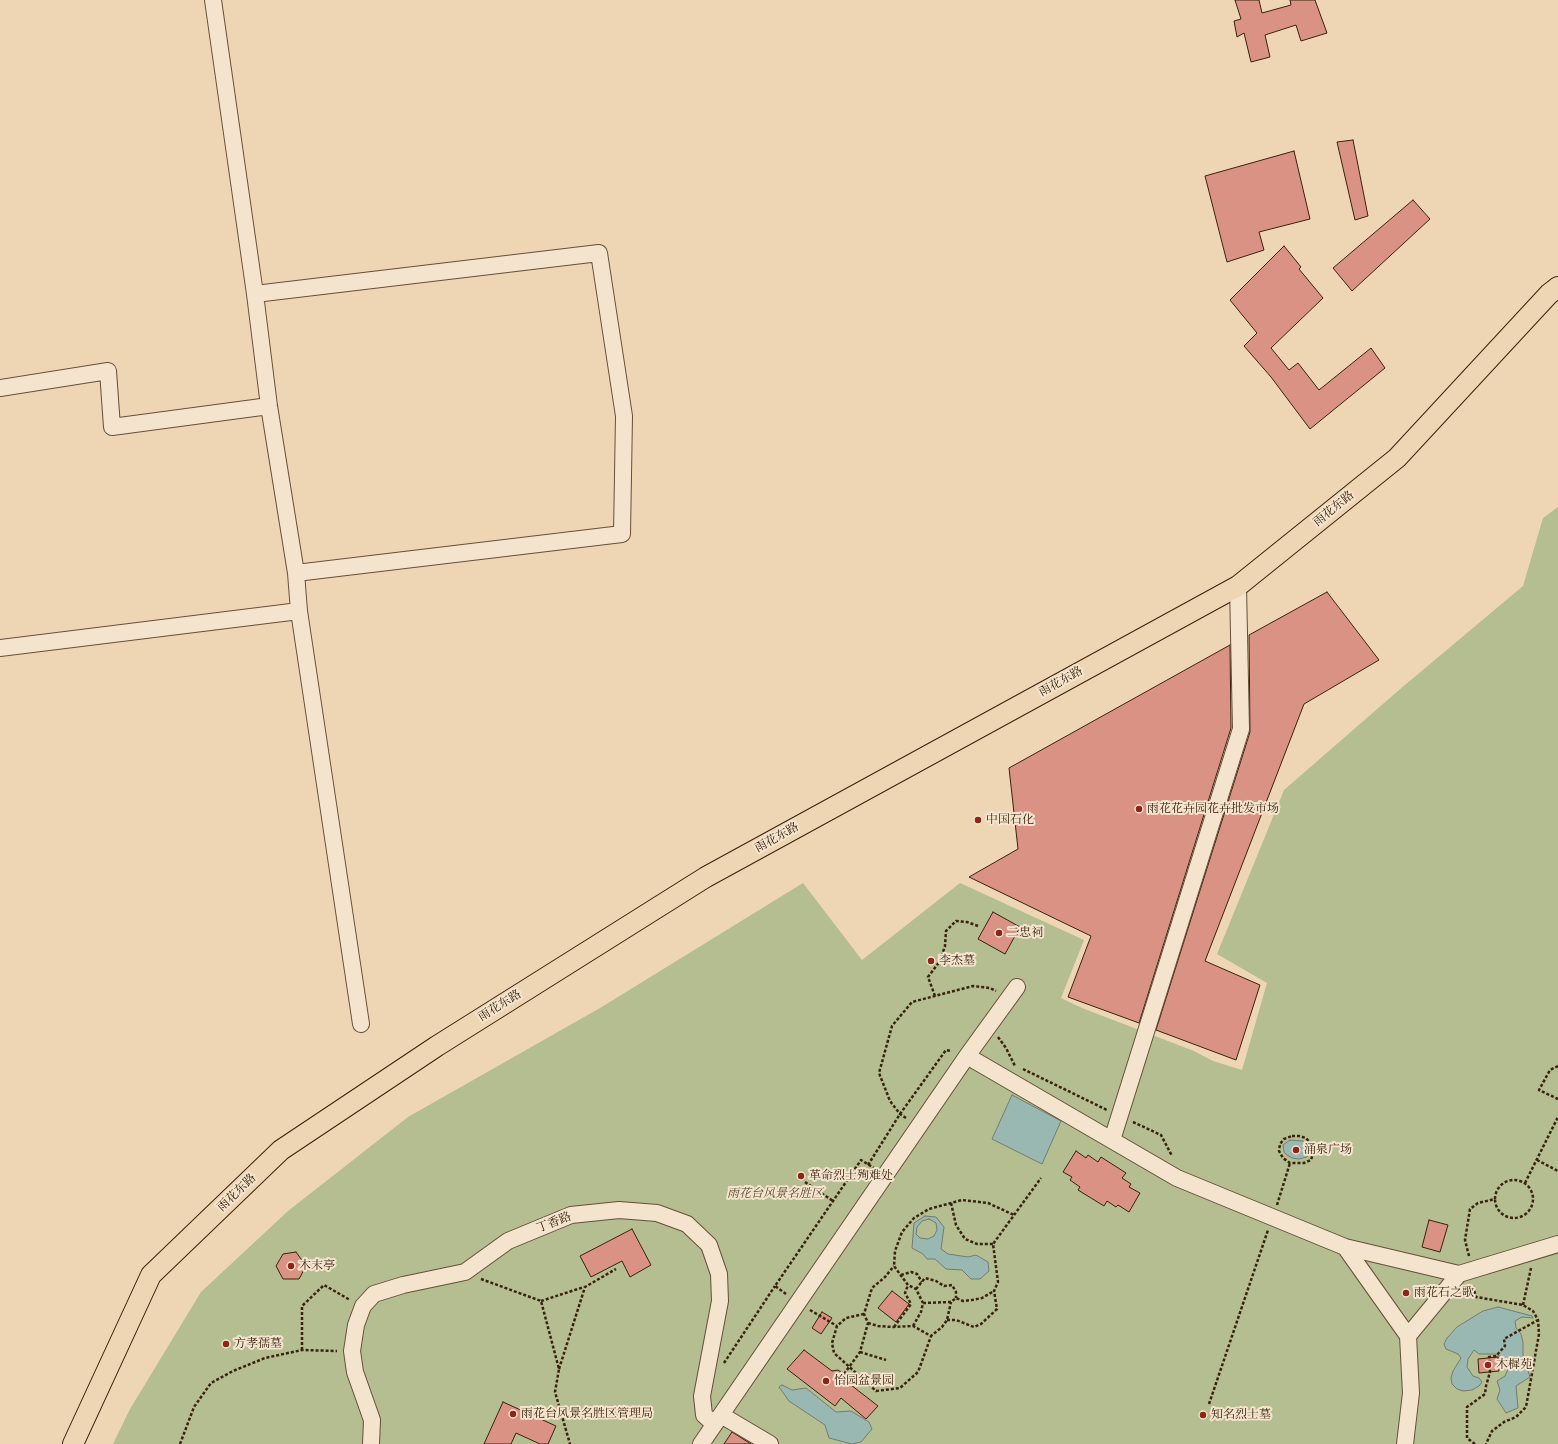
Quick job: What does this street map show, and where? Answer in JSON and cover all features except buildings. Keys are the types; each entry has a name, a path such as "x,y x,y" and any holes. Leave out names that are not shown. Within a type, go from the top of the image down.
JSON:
{"main road":[{"name":"雨花东路","path":"73,1444 151,1275 281,1150 444,1042 706,877 1238,586 1397,458 1554,291 1558,276"}],"street":[{"path":"213,0 270,406 296,573 299,611 361,1024"},
{"path":"255,294 598,253 624,416 622,534 296,573"},
{"path":"0,388 108,372 112,427 270,406"},
{"path":"1112,1140 1241,729 1238,586"},
{"path":"0,648 299,611"},
{"path":"701,1444 967,1056 1013,993"},
{"path":"967,1056 1011,1072 1112,1140 1177,1178 1345,1247 1468,1277"},
{"name":"丁香路","path":"370,1444 372,1420 355,1372 352,1351 356,1325 363,1306 374,1294 403,1285 465,1272 508,1241 571,1215 619,1210 656,1213 687,1224 709,1245 719,1274 720,1301 702,1396 704,1415 718,1420"},
{"path":"1408,1336 1468,1277 1558,1244"},
{"path":"1345,1247 1408,1336 1411,1393 1405,1444"},
{"path":"718,1420 770,1444"}],"path":[{"path":"935,996 928,977 940,961 945,946 946,931 956,921 967,922 978,926"},
{"path":"920,1124 900,1114 890,1101 879,1073 892,1026 912,1002 973,986 1013,993"},
{"path":"987,1029 994,1032 1006,1048 1011,1072 1120,1116 1161,1135 1173,1160"},
{"path":"868,1165 900,1114 946,1050 967,1056"},
{"path":"1558,1066 1550,1070 1539,1090 1558,1099"},
{"path":"1525,1183 1558,1117"},
{"path":"1292,1136 1306,1138 1312,1145 1313,1153 1310,1160 1304,1163 1290,1163 1283,1158 1279,1151 1280,1144 1284,1139 1292,1136"},
{"path":"723,1364 861,1160 885,1175"},
{"path":"1537,1160 1558,1171"},
{"path":"1209,1404 1290,1163"},
{"path":"956,1298 972,1300 982,1298 994,1291 998,1282 993,1244 1042,1178"},
{"path":"1514,1180 1525,1183 1530,1188 1533,1201 1531,1207 1522,1216 1509,1217 1503,1214 1496,1205 1495,1199 1496,1193 1503,1183 1514,1180"},
{"path":"805,1182 833,1201"},
{"path":"1486,1444 1492,1431 1504,1422 1516,1417 1526,1406 1539,1334 1538,1320 1533,1311 1523,1305 1476,1297 1468,1277 1465,1240 1470,1209 1478,1203 1495,1199"},
{"path":"844,1374 860,1352 868,1323 864,1314 872,1288 885,1277 894,1266 895,1250 902,1232 914,1218 929,1209 962,1200 988,1203 1014,1215"},
{"path":"951,1203 956,1225 965,1239 977,1244 993,1244"},
{"path":"894,1266 908,1285 916,1289 923,1303 921,1312 912,1326"},
{"path":"1523,1305 1531,1268"},
{"path":"465,1272 541,1301 585,1287 616,1270"},
{"path":"900,1275 911,1272 917,1274 922,1282"},
{"path":"916,1289 925,1278 936,1281 944,1286 952,1285 956,1292 956,1298"},
{"path":"302,1350 302,1306 324,1285 363,1306"},
{"path":"894,1327 910,1304 905,1293 908,1285"},
{"path":"775,1286 837,1326"},
{"path":"570,1444 555,1392 559,1369 585,1287"},
{"path":"947,1320 956,1320 974,1327 981,1324 998,1309 994,1291"},
{"path":"923,1303 951,1302 956,1298"},
{"path":"541,1301 559,1369"},
{"path":"864,1314 846,1318 837,1326 832,1343 834,1353 876,1391 900,1388 918,1372 926,1354 931,1336 942,1327 947,1320 951,1302"},
{"path":"1475,1444 1467,1438 1467,1407 1486,1394 1486,1386 1490,1372 1489,1357 1496,1356 1505,1346 1504,1339 1538,1320"},
{"path":"868,1323 878,1326 912,1326 931,1336"},
{"path":"180,1444 194,1407 211,1383 265,1358 302,1350 352,1351"},
{"path":"860,1352 886,1360"}],"green space":[{"name":"雨花台风景名胜区","path":"1558,507 1558,1444 113,1444 130,1409 201,1292 288,1211 408,1117 600,1008 803,883 862,960 960,883 1084,940 1061,998 1082,1008 1194,1051 1213,1061 1242,1070 1267,983 1217,954 1284,790 1399,690 1523,586 1543,518"}],"water":[{"path":"1012,1095 1061,1121 1042,1164 992,1139"},
{"path":"1290,1140 1303,1141 1307,1144 1310,1148 1310,1153 1307,1157 1299,1159 1292,1158 1284,1152 1283,1145"},
{"path":"925,1216 936,1217 944,1227 941,1249 948,1254 968,1257 976,1255 988,1262 989,1271 980,1279 971,1279 962,1270 946,1269 935,1259 927,1259 923,1254 912,1248 914,1223","holes":["929,1219 936,1223 937,1230 934,1236 928,1239 920,1238 916,1234 917,1227 922,1221"]},
{"path":"1498,1307 1532,1316 1533,1318 1522,1317 1515,1321 1516,1328 1521,1334 1523,1342 1523,1356 1530,1377 1516,1386 1518,1408 1506,1413 1497,1399 1500,1390 1497,1381 1505,1376 1509,1367 1507,1359 1495,1354 1479,1354 1474,1350 1468,1359 1467,1367 1473,1376 1479,1378 1482,1382 1479,1386 1472,1390 1463,1391 1457,1389 1452,1384 1451,1378 1453,1371 1461,1358 1458,1354 1446,1349 1444,1344 1447,1338 1457,1327 1483,1311"},
{"path":"782,1385 792,1390 806,1388 836,1412 851,1411 869,1422 872,1429 861,1442 852,1444 829,1438 825,1425 789,1401 779,1387"}],"place":[{"name":"雨花花卉园花卉批发市场","path":"1139,809"},
{"name":"中国石化","path":"978,820"},
{"name":"二忠祠","path":"999,933"},
{"name":"李杰墓","path":"931,961"},
{"name":"涌泉广场","path":"1296,1150"},
{"name":"革命烈士殉难处","path":"801,1176"},
{"name":"木末亭","path":"291,1266"},
{"name":"雨花石之歌","path":"1406,1293"},
{"name":"方孝孺墓","path":"226,1344"},
{"name":"木樨苑","path":"1488,1365"},
{"name":"怡园盆景园","path":"826,1381"},
{"name":"雨花台风景名胜区管理局","path":"513,1414"},
{"name":"知名烈士墓","path":"1203,1415"}]}
